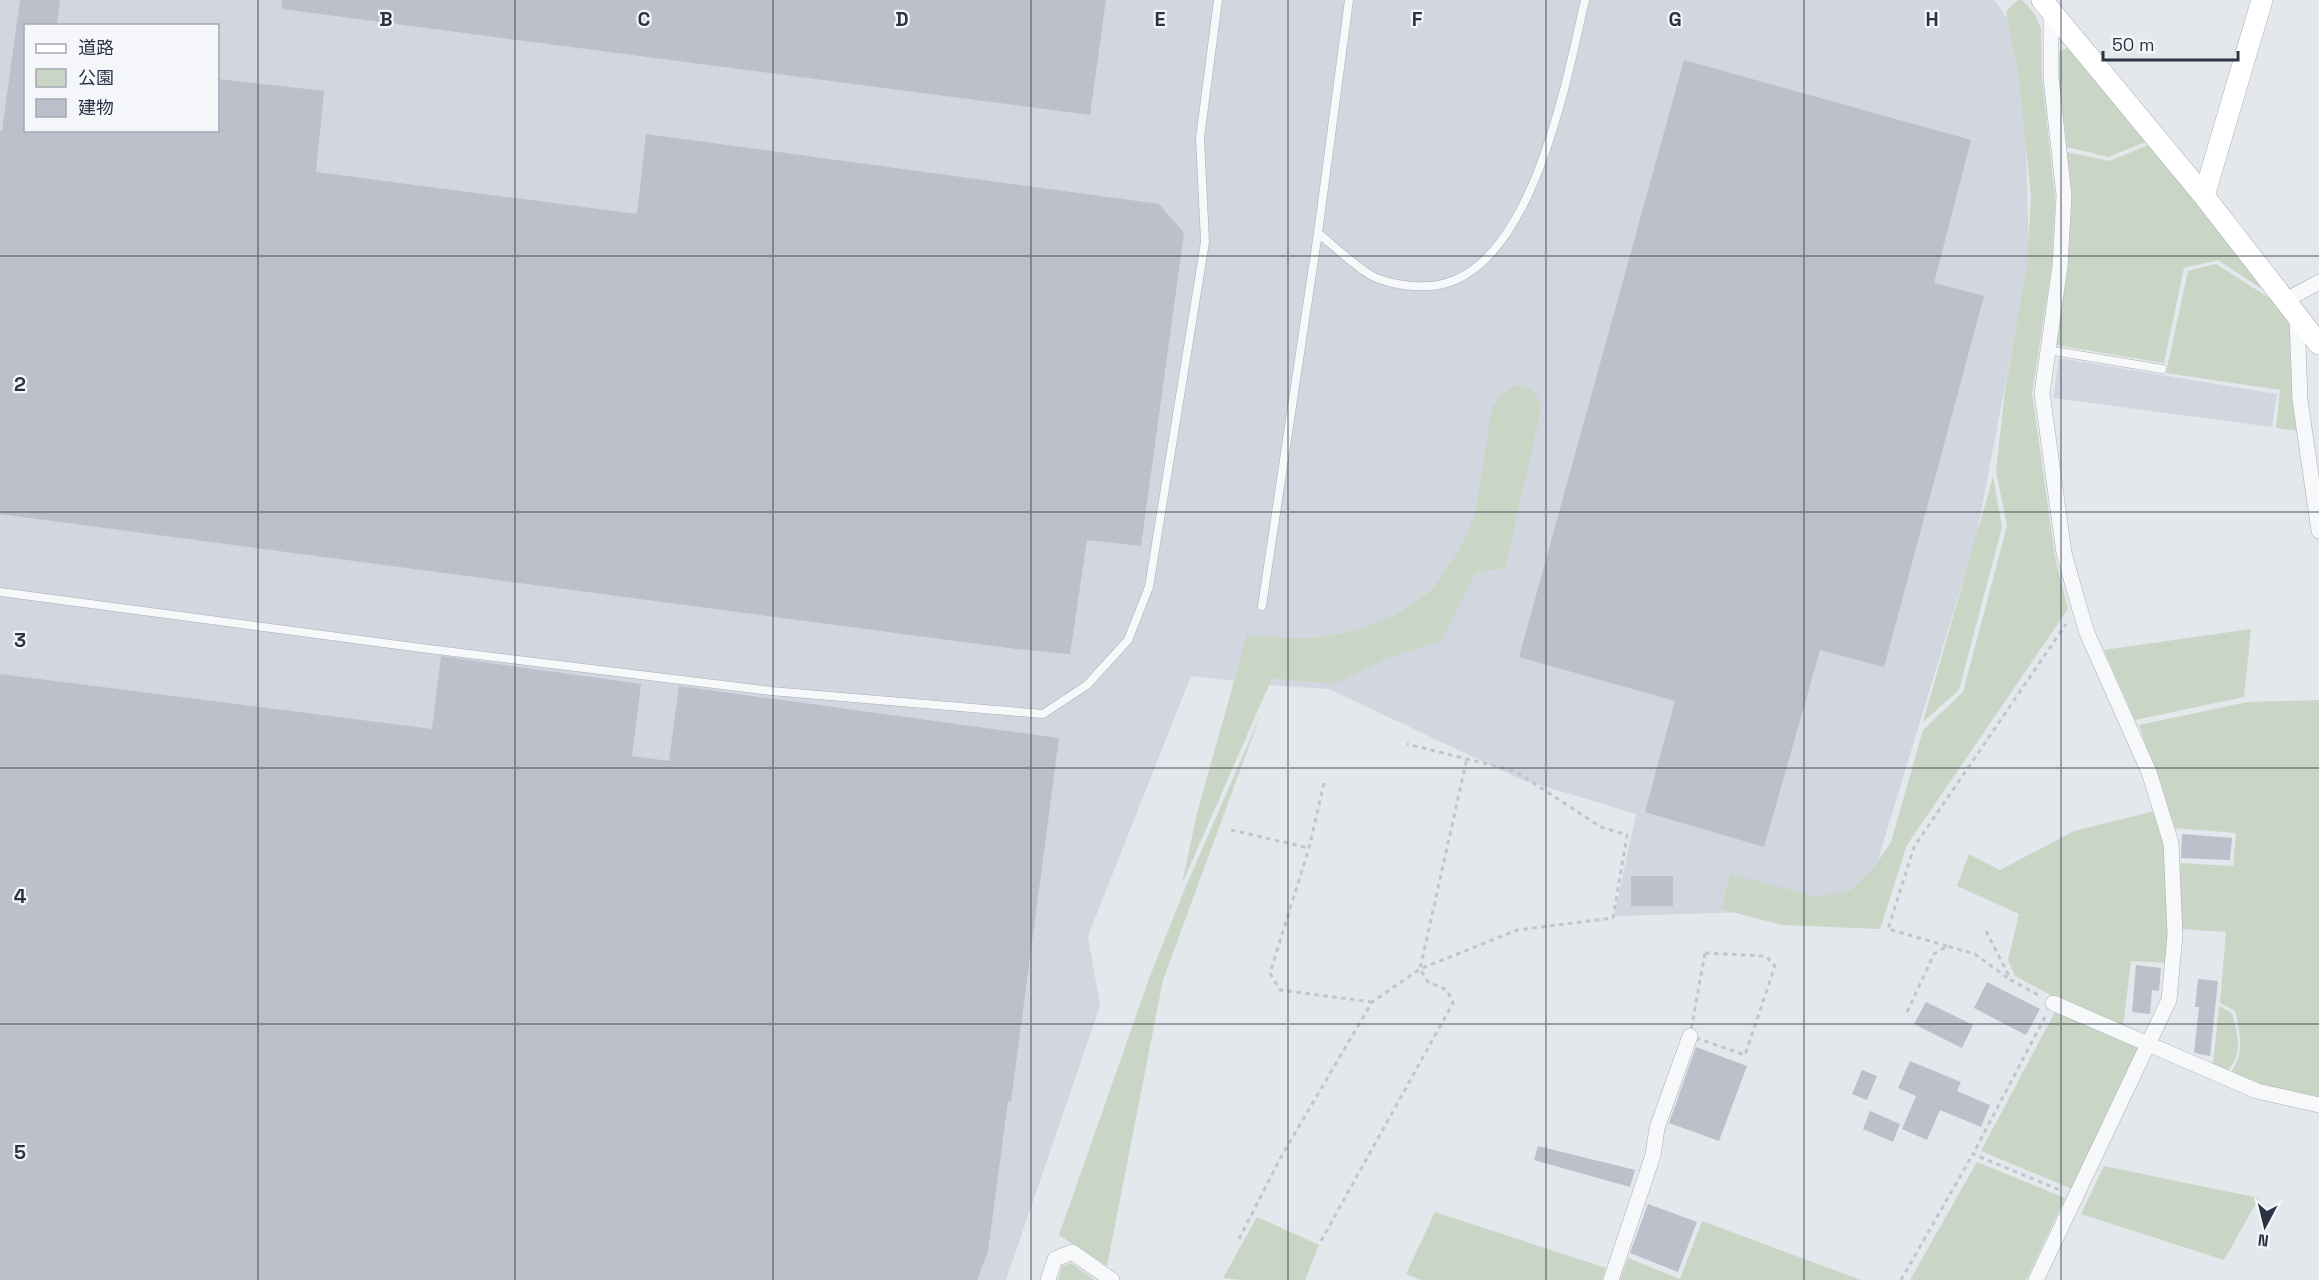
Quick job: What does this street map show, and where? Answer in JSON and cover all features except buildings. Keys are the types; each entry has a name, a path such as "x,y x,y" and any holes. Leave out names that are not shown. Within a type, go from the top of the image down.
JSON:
{"street":[{"path":"2204,196 2262,0"},
{"path":"2046,5 2204,196 2319,344"},
{"path":"2036,1280 2169,1000 2175,935 2171,843 2149,772 2087,633 2064,554 2042,393 2060,266 2064,196 2051,78 2046,5"},
{"path":"2284,301 2319,282"},
{"path":"2297,318 2300,400 2319,531"},
{"path":"2052,1003 2256,1090 2319,1105"},
{"path":"1611,1280 1653,1155 1657,1128 1690,1036"},
{"path":"1048,1280 1055,1259 1072,1252 1112,1280"}],"lane":[{"path":"0,592 433,650 760,690 1043,714 1087,685 1128,640 1149,587 1205,242 1200,138 1218,0"},
{"path":"1262,606 1318,233 1348,0"},
{"path":"1318,233 1377,279 1408,285 1439,286 1456,280 1482,262 1503,239 1532,185 1556,120 1585,0"},
{"path":"2048,350 2162,369"}],"path":[{"path":"1901,1280 1973,1154 2052,1003 2011,980 1975,954 1888,929 1914,847 2079,606"},
{"path":"1239,1239 1281,1157 1372,1002 1420,969 1517,930 1613,918 1627,835 1601,827 1515,771 1407,744"},
{"path":"1321,1241 1454,1003 1447,990 1428,982 1420,969 1467,758"},
{"path":"1324,783 1310,848 1270,973 1280,990 1372,1002"},
{"path":"1231,830 1310,848"},
{"path":"1986,931 2011,980"},
{"path":"1907,1012 1934,954 1947,946"},
{"path":"1705,953 1766,956 1775,966 1745,1055 1690,1036 1705,953"},
{"path":"1973,1154 2075,1197"}],"shaded area":[{"path":"0,0 1994,0 2023,40 2029,260 1976,538 1863,909 1614,916 1636,814 1520,779 1329,689 1191,676 1088,936 1100,1006 1006,1280 0,1280"},
{"path":"2059,358 2277,394 2272,427 2053,398"}],"green space":[{"path":"2018,0 2022,0 2035,14 2041,29 2042,77 2055,198 2052,265 2032,393 2055,557 2068,609 1907,845 1880,929 1782,925 1721,909 1730,874 1818,897 1851,890 1872,870 1891,842 1923,730 1963,692 2007,526 1996,471 2005,390 2027,265 2031,196 2019,79 2006,11"},
{"path":"2071,46 2146,142 2108,157 2067,147 2058,76 2059,52"},
{"path":"2148,145 2197,202 2266,292 2218,260 2184,268 2164,363 2056,345 2067,267 2072,194 2067,152 2110,161"},
{"path":"2216,264 2271,299 2292,321 2298,431 2276,428 2280,390 2166,373 2188,271"},
{"path":"1515,385 1532,389 1542,405 1505,568 1475,573 1441,641 1388,658 1334,684 1272,678 1182,884 1197,813 1247,635 1307,639 1351,632 1394,616 1432,590 1457,554 1475,515 1492,408 1502,395"},
{"path":"1993,477 2002,527 1959,690 1923,722"},
{"path":"2251,629 2244,697 2135,720 2104,650"},
{"path":"2319,700 2319,1098 2260,1084 2231,1072 2238,1058 2240,1043 2235,1011 2220,1003 2226,932 2182,929 2180,863 2233,866 2236,833 2175,828 2139,725 2248,702"},
{"path":"1260,716 1163,980 1107,1266 1059,1235 1150,976 1184,891"},
{"path":"2155,811 2165,843 2168,935 2165,963 2131,961 2123,1026 2056,998 2015,976 2008,960 2019,914 1957,886 1969,854 2000,870 2074,831"},
{"path":"2219,1006 2232,1013 2238,1043 2236,1057 2228,1070 2213,1065"},
{"path":"2056,1010 2142,1049 2072,1189 1981,1151"},
{"path":"1977,1162 2065,1198 2026,1280 1910,1280"},
{"path":"2104,1166 2259,1198 2224,1260 2081,1214"},
{"path":"1435,1212 1606,1268 1602,1280 1421,1280 1406,1274"},
{"path":"1257,1217 1319,1245 1305,1280 1223,1278"},
{"path":"1702,1221 1861,1280 1620,1280 1628,1258 1680,1279"},
{"path":"1071,1263 1095,1280 1058,1280 1062,1266"}]}
